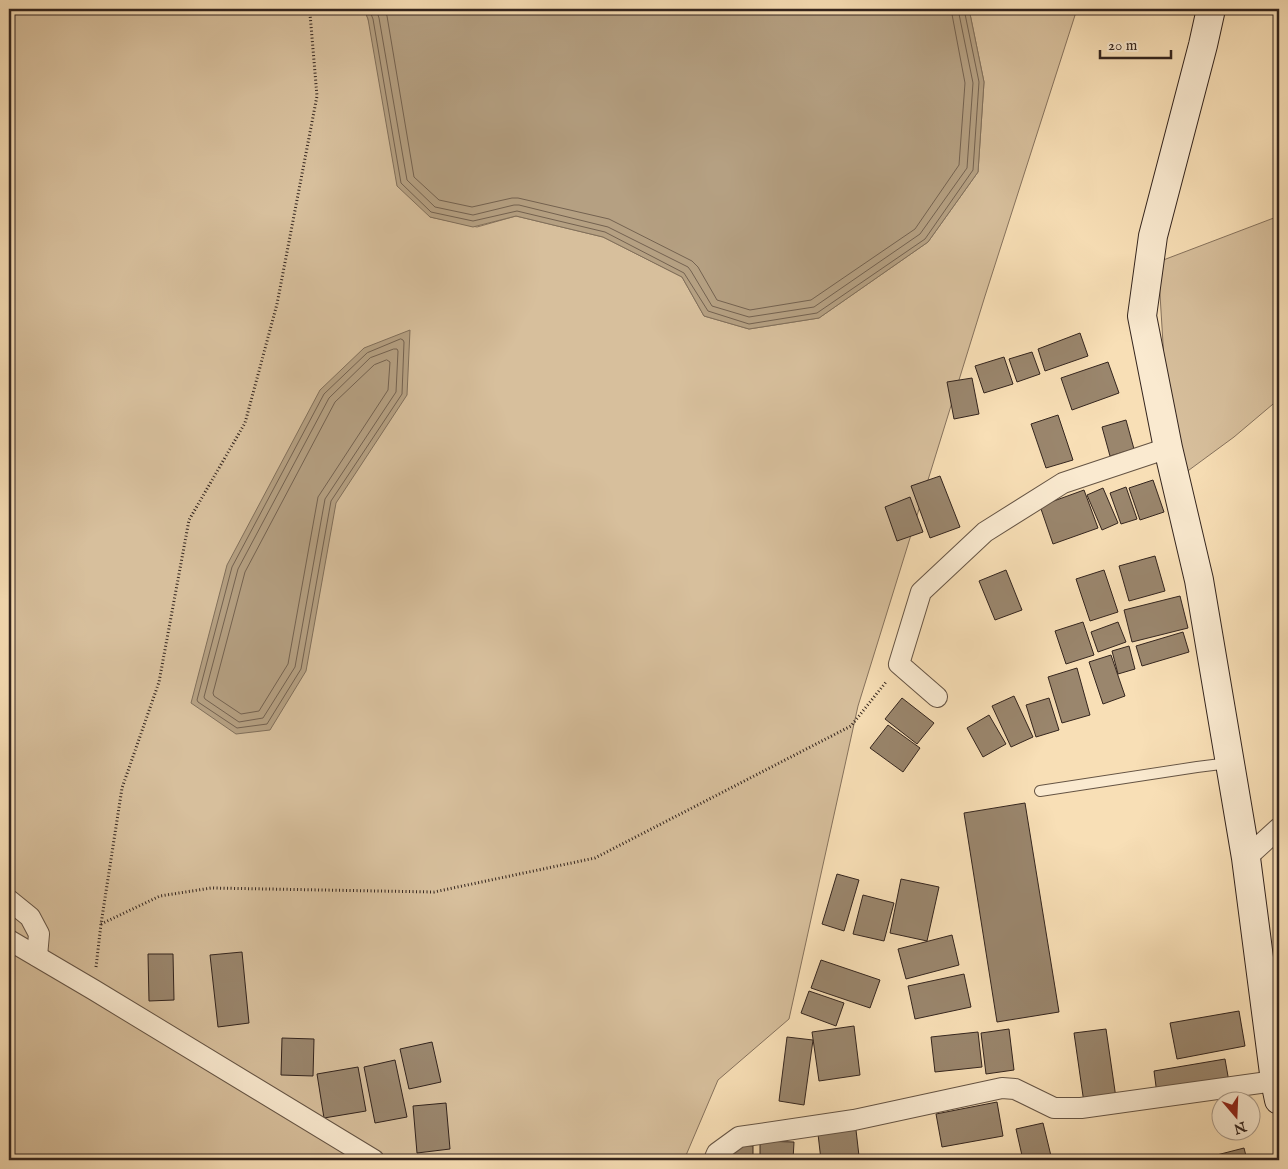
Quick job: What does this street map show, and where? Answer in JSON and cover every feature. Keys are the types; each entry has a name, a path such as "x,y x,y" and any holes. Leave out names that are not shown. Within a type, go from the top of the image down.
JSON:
{"main road":[{"path":"1211,9 1153,236 1142,316 1168,448 1199,580 1246,858 1277,1090"}],"street":[{"path":"937,696 899,664 921,592 985,532 1063,483 1168,448"},
{"path":"1246,858 1279,828"},
{"path":"9,900 30,917 39,934 37,956"},
{"path":"9,940 374,1160"},
{"path":"714,1160 717,1154 739,1137 854,1120 1002,1088 1016,1089 1054,1108 1081,1108 1277,1090"}],"lane":[{"path":"1040,791 1197,766 1230,763"}],"path":[{"path":"94,990 100,924 122,788 159,682 189,520 245,423 277,304 317,96 309,9"},
{"path":"100,924 160,896 211,888 434,892 595,858 852,726 899,664"}],"shaded area":[{"path":"9,9 364,9 430,217 477,227 516,216 603,237 682,277 704,316 749,329 819,318 928,242 978,172 984,82 969,9 1077,9 985,296 858,706 789,1019 718,1080 684,1160 9,1160"},
{"path":"1279,216 1279,399 1234,437 1185,473 1165,376 1158,262"}],"water":[{"path":"364,9 969,9 984,82 978,172 928,242 819,318 749,329 704,316 682,277 603,237 516,216 473,227 430,217 397,186 368,19"},
{"path":"410,330 407,395 336,503 306,671 270,730 236,734 191,703 227,565 320,390 364,348"}],"building":[{"path":"1080,333 1088,356 1045,371 1038,349"},
{"path":"1032,352 1040,374 1017,382 1009,359"},
{"path":"1004,357 1013,384 984,393 975,366"},
{"path":"1108,362 1119,393 1072,410 1061,378"},
{"path":"972,378 979,414 954,419 947,382"},
{"path":"1058,415 1073,460 1046,468 1031,424"},
{"path":"1126,420 1134,449 1110,456 1102,427"},
{"path":"940,476 960,527 930,538 911,486"},
{"path":"1153,480 1164,512 1140,520 1129,488"},
{"path":"1126,487 1137,519 1121,524 1110,493"},
{"path":"1103,488 1118,523 1102,530 1087,495"},
{"path":"1084,490 1098,528 1053,544 1040,506"},
{"path":"910,497 923,532 897,541 885,507"},
{"path":"1155,556 1165,591 1129,601 1119,566"},
{"path":"1006,570 1022,610 995,620 979,581"},
{"path":"1104,570 1118,612 1090,621 1076,579"},
{"path":"1180,596 1188,628 1132,642 1124,610"},
{"path":"1083,622 1094,655 1066,664 1055,631"},
{"path":"1118,622 1126,642 1098,652 1091,632"},
{"path":"1183,632 1189,652 1142,666 1136,646"},
{"path":"1129,646 1135,669 1118,674 1112,651"},
{"path":"1111,655 1125,696 1103,704 1089,662"},
{"path":"1077,668 1090,715 1062,723 1048,677"},
{"path":"1014,696 1033,737 1011,747 992,706"},
{"path":"902,698 934,723 917,744 885,719"},
{"path":"1049,698 1059,730 1036,737 1026,705"},
{"path":"989,715 1006,744 983,757 967,728"},
{"path":"888,725 920,748 903,772 870,748"},
{"path":"1025,803 1059,1012 997,1022 964,813"},
{"path":"837,874 859,880 844,931 822,924"},
{"path":"901,879 939,887 927,941 890,933"},
{"path":"863,895 894,903 884,941 853,934"},
{"path":"952,935 959,965 906,979 898,949"},
{"path":"242,952 249,1023 218,1027 210,955"},
{"path":"148,954 173,954 174,1000 149,1001"},
{"path":"821,960 880,980 870,1008 811,988"},
{"path":"964,974 971,1007 915,1019 908,986"},
{"path":"809,991 844,1003 836,1026 801,1013"},
{"path":"1239,1011 1245,1046 1177,1059 1170,1023"},
{"path":"854,1026 860,1075 819,1081 812,1032"},
{"path":"1009,1029 1014,1070 986,1074 981,1033"},
{"path":"1106,1029 1116,1098 1084,1103 1074,1033"},
{"path":"978,1032 982,1067 935,1072 931,1037"},
{"path":"787,1037 813,1040 804,1105 779,1101"},
{"path":"282,1038 314,1039 313,1076 281,1075"},
{"path":"432,1042 441,1082 409,1089 400,1049"},
{"path":"1225,1059 1229,1082 1157,1094 1154,1071"},
{"path":"395,1060 407,1117 375,1123 364,1067"},
{"path":"358,1067 366,1111 324,1118 317,1074"},
{"path":"997,1102 1003,1136 942,1147 936,1114"},
{"path":"446,1103 450,1149 417,1153 413,1106"},
{"path":"1043,1123 1052,1160 1023,1160 1016,1129"},
{"path":"856,1130 859,1156 821,1160 818,1134"},
{"path":"760,1141 794,1142 793,1160 760,1160"},
{"path":"730,1144 753,1146 753,1160 729,1160"},
{"path":"1244,1148 1247,1160 1210,1160 1209,1157"}]}
